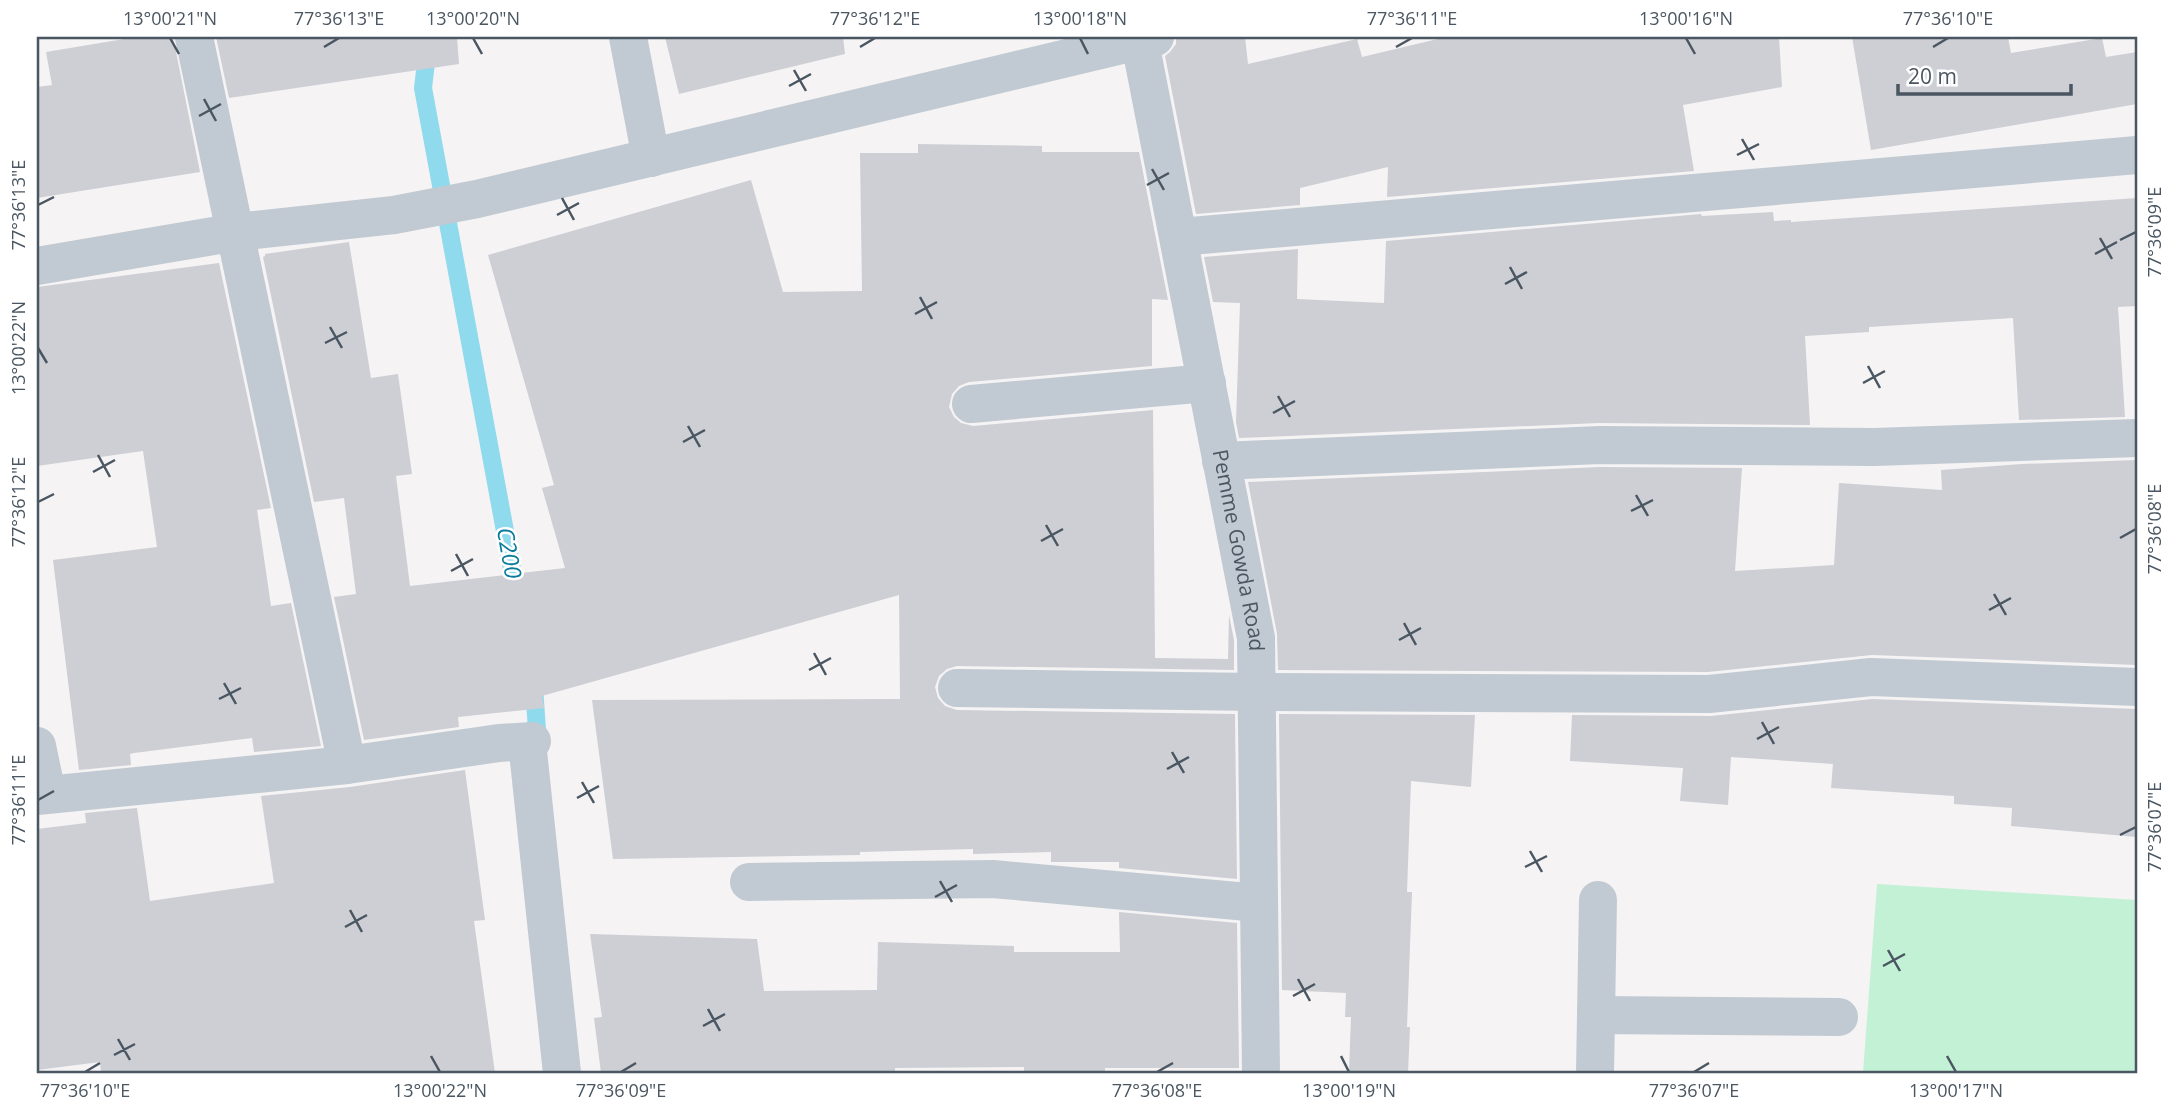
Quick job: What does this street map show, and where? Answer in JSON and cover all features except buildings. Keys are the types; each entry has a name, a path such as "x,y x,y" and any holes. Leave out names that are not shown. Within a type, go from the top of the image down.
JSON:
{"street":[{"path":"194,37 237,232 346,765"},
{"path":"628,37 651,158"},
{"path":"37,266 237,232 394,215 477,199 1144,38"},
{"name":"Pemme Gowda Road","path":"1144,38 1179,237 1256,638 1261,1073"},
{"path":"1179,237 2137,155"},
{"path":"971,404 1207,383"},
{"path":"1222,461 1600,445 1874,447 2137,438"},
{"path":"957,688 1709,694 1871,677 2137,687"},
{"path":"37,746 42,795 346,765 529,741 562,1073"},
{"path":"749,881 993,879 1259,903"},
{"path":"1595,1073 1598,900"},
{"path":"1596,1015 1839,1017"}],"green space":[{"path":"1877,884 2137,900 2137,1073 1863,1073"}],"waterway":[{"name":"C200","path":"429,37 423,88 517,596"},
{"name":"C200","path":"534,686 538,745"}]}
